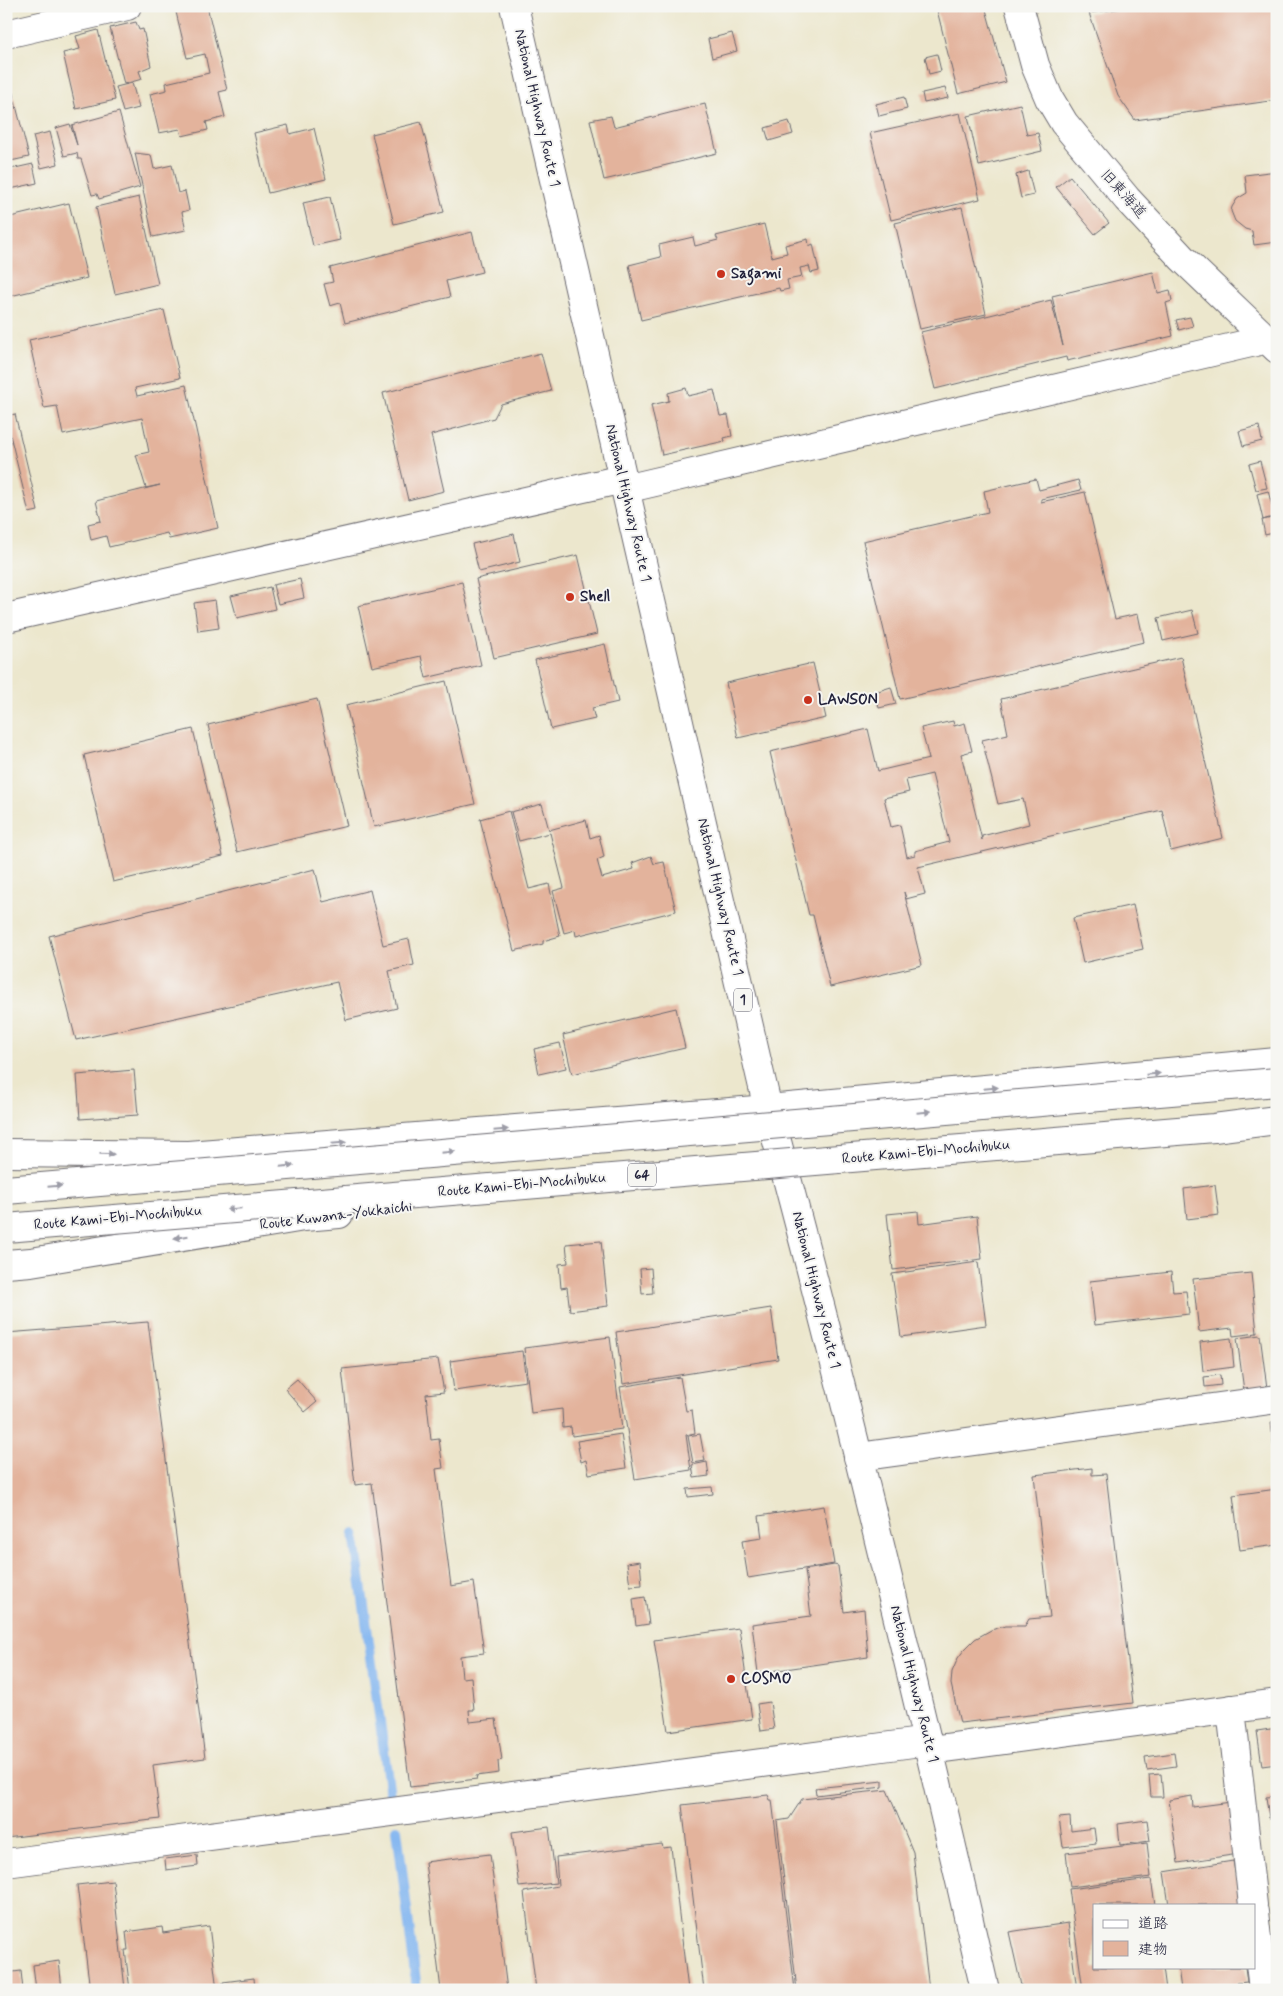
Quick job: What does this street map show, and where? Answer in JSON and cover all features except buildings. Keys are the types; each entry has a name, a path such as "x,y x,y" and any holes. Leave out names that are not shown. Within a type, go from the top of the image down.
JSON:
{"main road":[{"path":"6,34 127,6"},
{"name":"National Highway Route 1","path":"514,6 768,1109 858,1457 929,1746 985,1990"},
{"name":"旧東海道","path":"1019,6 1035,65 1049,98 1064,123 1127,199 1177,252 1273,344"},
{"path":"6,618 1273,344"},
{"path":"6,1153 188,1155 768,1109 1277,1062"},
{"path":"6,1190 1277,1082"},
{"name":"Route Kami-Ebi-Mochibuku","path":"6,1228 1204,1128 1277,1120"},
{"name":"Route Kuwana-Yokkaichi","path":"6,1264 31,1262 304,1217 1277,1130"},
{"path":"858,1457 1277,1399"},
{"path":"6,1863 1277,1703"},
{"path":"1232,1709 1253,1904"},
{"path":"1256,1929 1263,1990"}],"waterway":[{"path":"354,1533 390,1795"},
{"path":"397,1829 417,1990"}],"place":[{"name":"Sagami","path":"721,274"},
{"name":"Shell","path":"570,597"},
{"name":"LAWSON","path":"808,700"},
{"name":"COSMO","path":"731,1679"}]}
